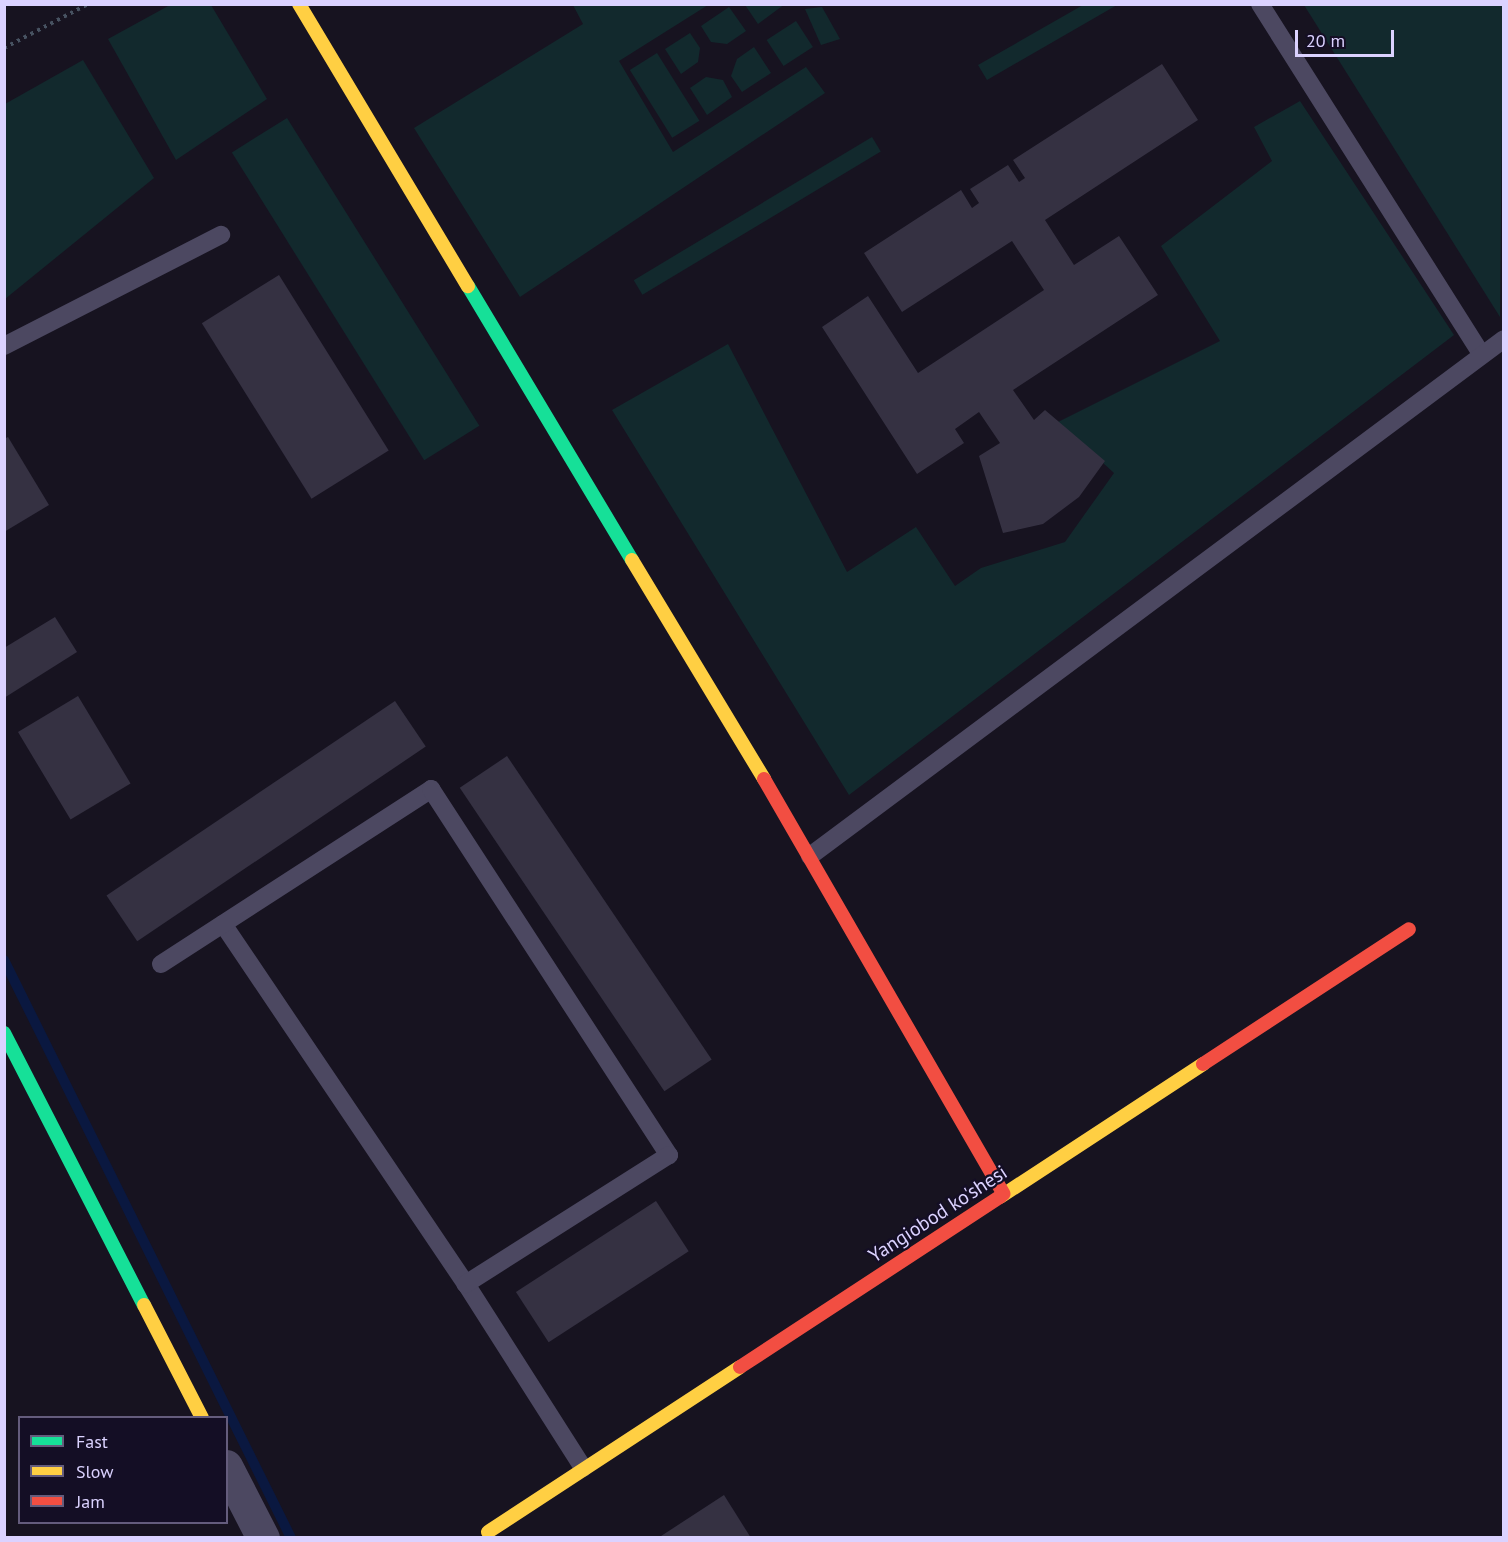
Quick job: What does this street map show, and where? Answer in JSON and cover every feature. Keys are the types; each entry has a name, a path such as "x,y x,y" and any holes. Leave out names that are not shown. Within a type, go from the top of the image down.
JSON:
{"street":[{"path":"299,4 810,856 1004,1194"},
{"name":"Yangiobod ko'shesi","path":"488,1532 1409,928"},
{"path":"4,1032 201,1416"},
{"path":"228,1470 263,1538"}],"lane":[{"path":"1260,4 1482,355"},
{"path":"4,346 221,235"},
{"path":"810,856 1503,339"},
{"path":"161,964 431,789 669,1155 466,1284"},
{"path":"223,924 466,1284 583,1468"}],"path":[{"path":"4,48 88,4"}],"green space":[{"path":"745,4 785,4 758,24 745,5"},
{"path":"170,5 211,5 267,99 176,160 108,39"},
{"path":"573,5 708,5 619,61 673,152 806,67 825,93 520,297 414,128 583,24"},
{"path":"1083,5 1117,5 987,80 978,65"},
{"path":"1304,5 1503,5 1500,317"},
{"path":"729,7 746,31 727,44 711,42 701,26"},
{"path":"822,7 840,39 821,45 805,9"},
{"path":"796,21 813,47 784,66 767,40"},
{"path":"690,33 700,48 698,62 681,74 665,49"},
{"path":"754,47 771,73 742,92 731,76 737,59"},
{"path":"657,53 699,121 672,138 630,70"},
{"path":"83,60 154,178 5,299 5,104"},
{"path":"706,77 723,80 732,97 707,115 690,88"},
{"path":"1300,101 1454,335 849,795 612,410 728,344 847,572 916,527 955,586 981,568 1065,542 1114,473 1058,422 1220,341 1161,246 1272,161 1254,127"},
{"path":"287,118 479,426 424,460 232,152"},
{"path":"872,137 881,152 642,295 634,280"}],"building":[{"path":"1162,64 1198,120 1045,220 1074,265 1119,236 1158,295 1013,390 1034,420 1045,410 1105,461 1079,497 1043,524 1003,533 979,456 1000,443 979,412 955,429 964,443 917,474 822,327 868,296 918,373 1044,290 1012,241 902,312 864,253 961,190 972,208 979,203 970,189 1008,165 1019,182 1025,178 1013,160"},
{"path":"279,275 389,451 312,499 202,323"},
{"path":"8,437 49,505 4,532 4,439"},
{"path":"55,617 77,652 4,698 4,648"},
{"path":"78,696 131,783 71,819 18,732"},
{"path":"395,701 426,747 137,941 106,896"},
{"path":"507,756 712,1059 664,1091 460,788"},
{"path":"656,1201 689,1251 549,1342 516,1292"},
{"path":"724,1495 751,1538 658,1538"}],"waterway":[{"path":"4,960 291,1538"}],"traffic: fast":[{"path":"468,286 632,560"},
{"path":"4,1033 144,1305"}],"traffic: slow":[{"path":"299,4 468,286"},
{"path":"632,560 764,779"},
{"path":"1000,1197 1203,1064"},
{"path":"144,1305 201,1416"},
{"path":"488,1532 740,1367"}],"traffic: jam":[{"path":"764,779 1004,1194"},
{"path":"1203,1064 1409,929"},
{"path":"740,1367 1000,1197"}]}
